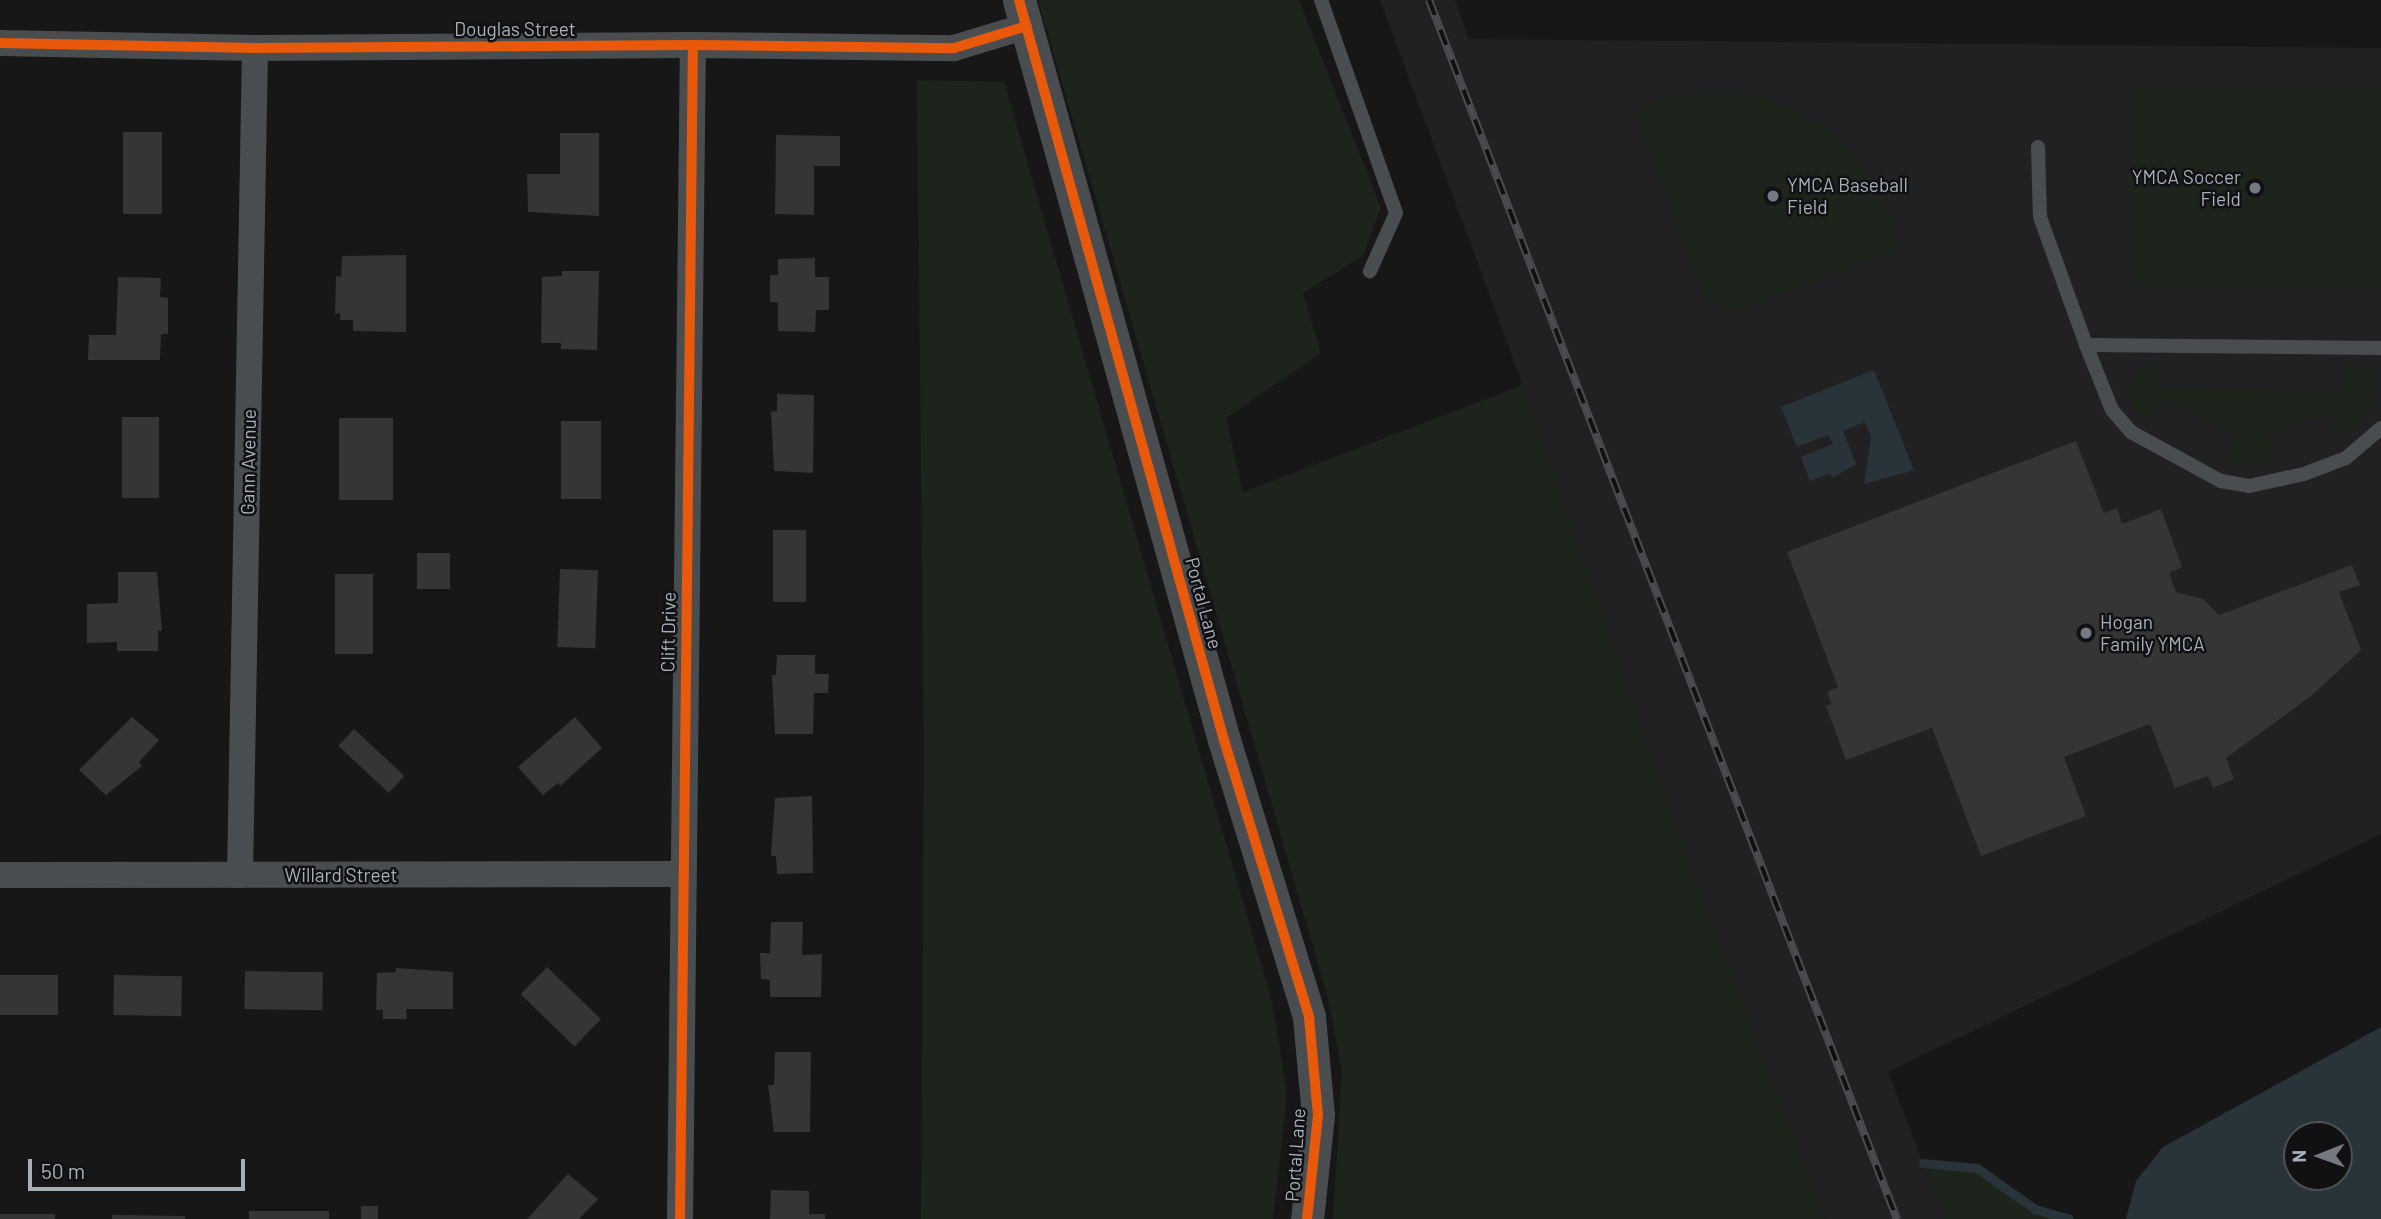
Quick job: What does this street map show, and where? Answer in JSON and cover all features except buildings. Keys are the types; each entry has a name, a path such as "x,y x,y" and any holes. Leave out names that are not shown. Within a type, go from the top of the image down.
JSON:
{"street":[{"name":"Douglas Street","path":"0,43 255,48 693,45 954,48 1023,13"},
{"name":"Portal Lane","path":"1023,13 1220,726 1310,1017 1318,1115 1307,1219"},
{"name":"Clift Drive","path":"680,1219 693,45"},
{"name":"Gann Avenue","path":"240,875 255,48"},
{"name":"Willard Street","path":"0,876 682,873"}],"lane":[{"path":"1321,0 1396,212 1370,271"},
{"path":"2038,148 2040,217 2112,410 2131,432 2221,481 2249,486 2304,474 2346,458 2381,428"},
{"path":"2086,345 2381,348"}],"shaded area":[{"path":"1038,0 1299,0 1381,208 1363,256 1303,293 1321,353 1226,418 1243,492 1523,385 1692,871 1825,1219 1333,1219 1342,1072 1328,998"},
{"path":"1380,0 1455,0 1469,39 2381,48 2381,834 1888,1072 1945,1219 1825,1219 1692,871 1523,385"},
{"path":"917,80 1004,82 1272,1001 1287,1095 1273,1219 921,1219 924,752"},
{"name":"YMCA Soccer Field","path":"2130,88 2381,88 2381,285 2130,285"},
{"name":"YMCA Baseball Field","path":"1708,91 1743,92 1781,103 1821,123 1853,152 1874,181 1889,212 1897,249 1734,312 1703,297 1634,111 1665,99"},
{"path":"2149,360 2160,367 2160,388 2345,390 2345,364 2371,367 2377,391 2364,418 2346,436 2335,433 2329,414 2266,433 2273,448 2271,464 2227,463 2235,434 2165,401 2148,415 2132,408 2126,391 2135,370"},
{"path":"1874,370 1914,470 1864,484 1871,437 1865,422 1843,431 1856,464 1832,478 1830,473 1810,481 1801,457 1833,444 1828,435 1797,447 1781,407"},
{"path":"2381,1027 2381,1219 2126,1219 2136,1181 2163,1147"},
{"path":"1923,1163 1977,1168 2035,1209 2069,1219 1945,1219"}],"waterway":[{"path":"1923,1163 1977,1168 2035,1209 2069,1219"}],"railway":[{"path":"1429,0 1897,1219"}],"cycle path":[{"path":"1019,0 1224,740 1309,1017 1318,1115 1307,1219"},
{"path":"0,43 255,48 693,45 954,48 1027,26"},
{"path":"680,1219 693,45"}],"place":[{"name":"YMCA Soccer Field","path":"2255,188"},
{"name":"YMCA Baseball Field","path":"1773,196"},
{"name":"Hogan Family YMCA","path":"2086,633"}]}
